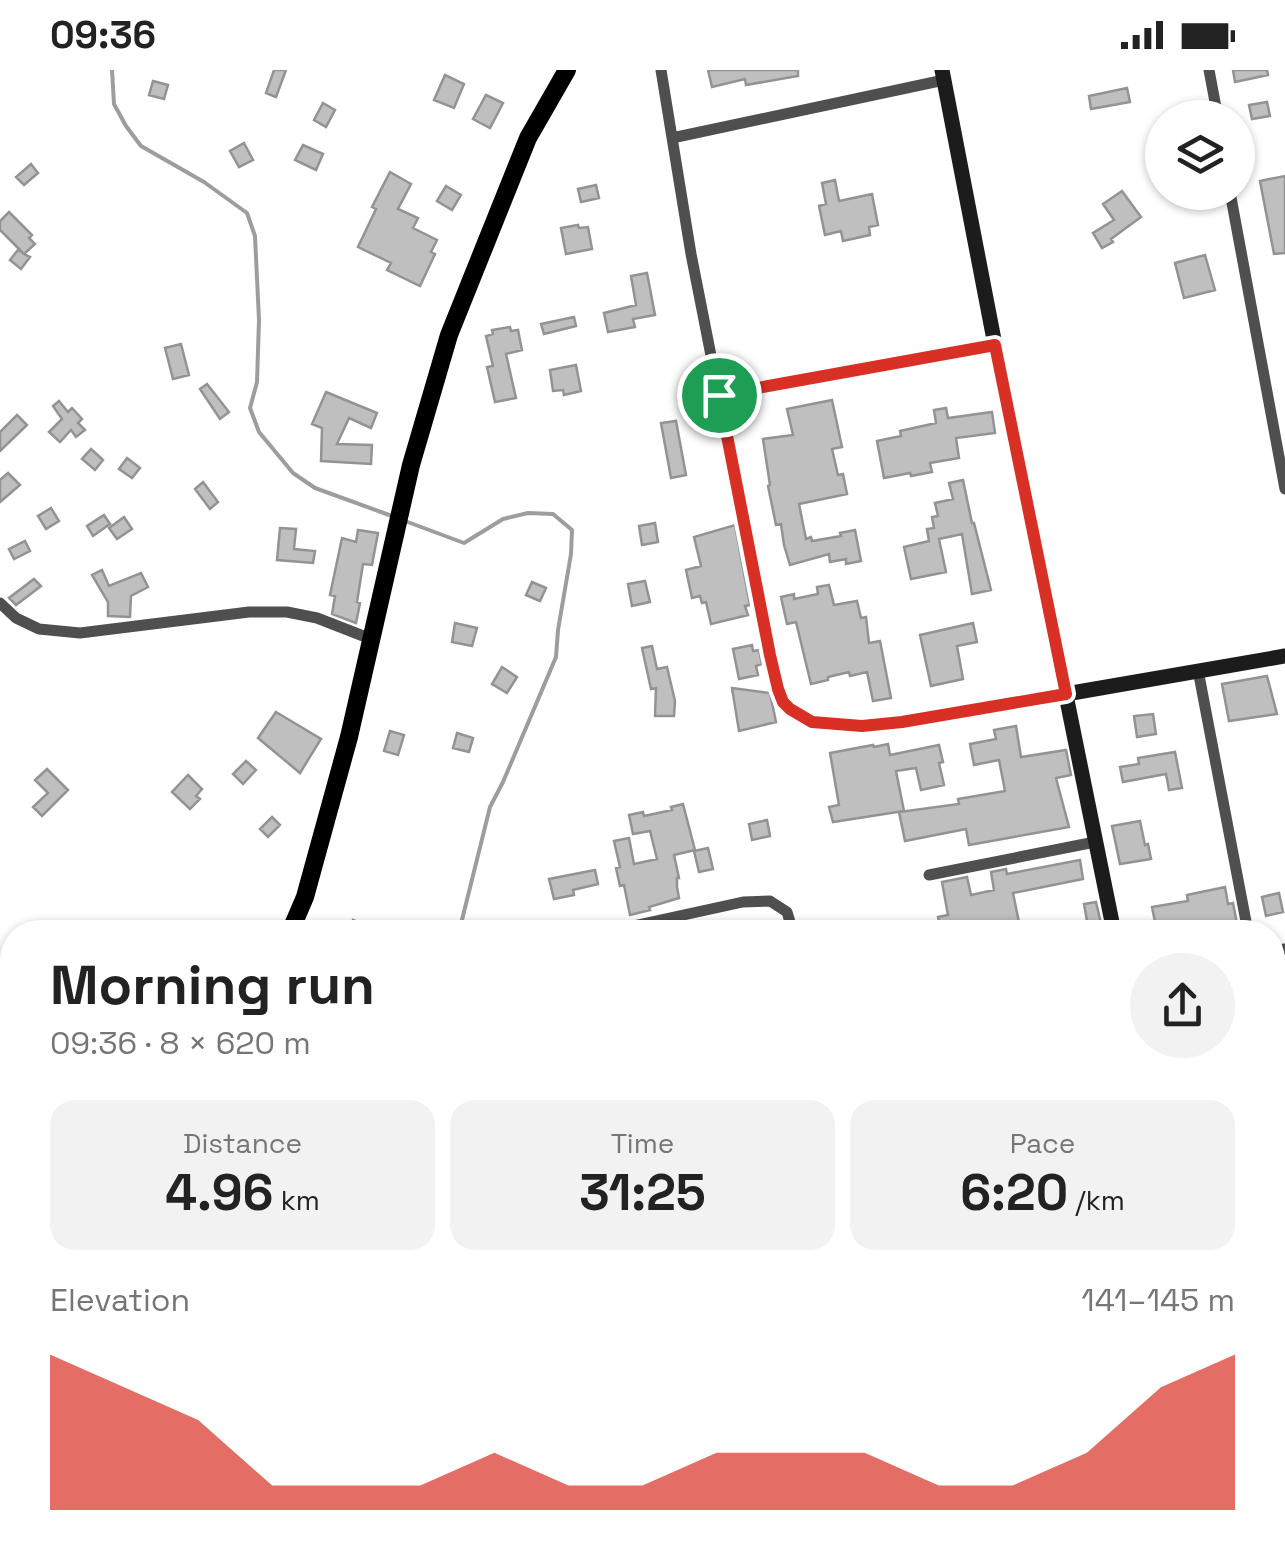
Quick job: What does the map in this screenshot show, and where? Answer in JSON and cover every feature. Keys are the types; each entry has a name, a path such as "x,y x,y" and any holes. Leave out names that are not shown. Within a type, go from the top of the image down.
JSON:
{"main road":[{"path":"295,920 349,736 411,465 449,335 528,138 567,70"}],"street":[{"path":"661,70 691,254 770,655 778,689 790,709 812,722 862,726 902,722 1285,656"},
{"path":"1209,70 1215,100"},
{"path":"672,138 943,75 1111,920"},
{"path":"1233,210 1285,489"},
{"path":"719,395 995,345"},
{"path":"0,602 16,618 39,629 80,633 249,612 287,612 317,618 370,639"},
{"path":"1198,670 1246,920"},
{"path":"930,875 1095,842"},
{"path":"660,920 743,902 770,902 787,912 789,920"}],"building":[{"path":"274,70 286,70 276,97 266,93"},
{"path":"708,70 798,70 798,76 746,85 745,79 712,87"},
{"path":"1233,70 1267,70 1268,75 1235,82"},
{"path":"445,75 464,84 454,108 434,100"},
{"path":"153,81 168,85 164,99 149,95"},
{"path":"1127,88 1130,102 1091,109 1089,96"},
{"path":"486,95 503,103 490,128 473,119"},
{"path":"1267,102 1270,116 1255,118 1255,104"},
{"path":"323,103 335,110 326,127 314,120"},
{"path":"244,143 253,160 239,167 230,151"},
{"path":"303,145 323,154 316,170 295,160"},
{"path":"31,164 38,173 24,185 16,177"},
{"path":"390,172 411,184 398,209 418,218 413,228 437,240 420,286 387,270 391,263 358,247"},
{"path":"1285,176 1285,253 1274,254 1260,181"},
{"path":"835,180 839,201 872,194 878,225 869,227 870,235 843,241 841,231 825,235 819,206 826,204 822,183"},
{"path":"596,185 599,198 581,202 578,189"},
{"path":"446,186 461,195 452,210 437,201"},
{"path":"1122,191 1141,217 1102,248 1093,233 1114,220 1103,204"},
{"path":"9,212 32,235 29,238 35,244 24,254 30,257 21,269 10,260 18,250 23,253 0,230 0,221"},
{"path":"588,227 592,249 566,254 561,228"},
{"path":"1205,255 1215,290 1184,298 1175,263"},
{"path":"647,273 655,315 633,319 635,327 608,332 604,313 636,305 631,276"},
{"path":"574,317 576,326 544,334 541,324"},
{"path":"510,327 511,331 518,330 522,350 506,354 516,398 495,402 487,367 493,366 486,336 493,334 492,330"},
{"path":"181,344 189,375 173,379 165,348"},
{"path":"576,365 581,391 564,395 563,390 553,391 550,370"},
{"path":"207,384 229,412 220,419 200,389"},
{"path":"326,392 377,413 371,428 349,418 337,444 372,445 371,464 321,461 322,428 312,424"},
{"path":"832,400 842,447 832,449 847,494 799,504 806,539 841,536 840,533 855,530 861,561 830,562 829,554 790,565 781,524 776,525 763,439 793,435 787,409"},
{"path":"59,401 68,412 72,408 82,419 78,423 85,430 76,437 71,430 60,442 49,432 62,419 53,406"},
{"path":"946,408 948,418 992,412 995,433 956,438 959,458 930,463 932,472 884,478 877,441 936,423 934,410"},
{"path":"17,415 27,425 0,451 0,432"},
{"path":"676,421 686,475 671,478 661,423"},
{"path":"91,449 103,460 95,470 82,459"},
{"path":"127,458 140,468 132,478 119,469"},
{"path":"8,473 20,485 0,502 0,480"},
{"path":"963,480 991,590 972,594 962,534 939,539 946,572 911,579 904,547 929,541 927,529 934,528 932,517 938,516 935,503 953,499 949,483"},
{"path":"203,482 218,502 210,509 195,489"},
{"path":"51,508 59,521 46,529 38,516"},
{"path":"104,515 110,524 93,536 87,526"},
{"path":"124,517 132,529 117,539 109,528"},
{"path":"655,523 658,542 642,545 639,526"},
{"path":"735,525 750,605 745,606 748,615 711,624 706,602 702,603 700,596 692,598 686,570 701,566 694,537"},
{"path":"280,528 296,529 294,549 315,551 313,563 277,560"},
{"path":"358,530 378,533 372,565 363,564 356,623 332,614 335,596 330,595 342,538 356,542"},
{"path":"25,541 30,551 14,559 9,549"},
{"path":"102,570 109,586 141,573 148,587 131,596 130,617 108,616 108,602 92,575"},
{"path":"34,579 41,586 16,605 9,598"},
{"path":"645,581 650,602 632,606 628,584"},
{"path":"532,582 546,588 540,601 526,595"},
{"path":"829,585 834,605 857,601 861,618 866,617 869,643 880,641 891,698 873,701 867,672 850,676 849,672 811,684 796,622 787,624 781,597 794,594 794,599 818,594 817,587"},
{"path":"455,623 477,628 472,646 452,642"},
{"path":"973,623 977,642 957,646 963,679 931,686 920,635"},
{"path":"752,645 753,651 759,650 762,664 756,666 758,675 739,679 733,649"},
{"path":"652,646 657,669 667,667 675,701 674,716 655,716 656,688 651,689 642,648"},
{"path":"502,667 517,677 507,693 492,684"},
{"path":"1267,676 1277,714 1229,721 1222,684"},
{"path":"732,688 770,693 776,722 739,731"},
{"path":"276,712 321,739 300,773 258,738"},
{"path":"1153,714 1156,734 1137,737 1134,716"},
{"path":"1016,726 1021,757 1066,750 1071,775 1056,778 1069,827 969,845 966,829 905,841 899,812 959,804 958,799 1005,791 999,760 974,765 970,744 996,739 994,730"},
{"path":"390,731 404,735 398,755 384,751"},
{"path":"457,733 473,738 469,752 453,748"},
{"path":"888,744 890,755 939,745 944,785 921,790 916,768 896,771 904,811 833,822 829,807 839,805 830,753"},
{"path":"1175,752 1182,788 1169,790 1166,774 1123,782 1120,767 1139,764 1138,758"},
{"path":"246,761 256,770 243,784 233,774"},
{"path":"47,769 68,790 42,816 33,807 48,793 35,780"},
{"path":"188,775 202,789 196,796 200,799 190,809 172,792"},
{"path":"683,804 695,850 674,855 679,898 630,915 616,868 620,867 614,841 629,838 634,864 657,859 650,831 633,834 629,815 643,812 644,816"},
{"path":"272,817 280,825 268,837 260,829"},
{"path":"767,820 770,836 752,840 749,824"},
{"path":"1140,821 1151,859 1120,864 1112,826"},
{"path":"708,848 713,869 699,872 694,851"},
{"path":"1080,860 1083,879 1013,893 1019,920 939,920 948,915 942,882 967,877 971,895 994,890 991,872 1006,869 1007,874"},
{"path":"595,870 598,884 554,899 549,879"},
{"path":"1225,887 1236,920 1155,920 1152,907 1188,901 1187,895"},
{"path":"1279,893 1283,912 1266,916 1262,897"},
{"path":"1096,902 1100,920 1087,920 1084,904"}],"waterway":[{"path":"112,70 114,104 141,146 204,182 247,213 255,236 259,320 257,382 250,408 259,432 293,473 315,488 392,516"},
{"path":"405,521 464,543 503,519 528,513 553,514 572,530 556,657 490,807 462,920"}],"route":[{"path":"995,345 1066,694 862,726 812,722 790,709 778,689 770,655 719,395 995,345"}]}
